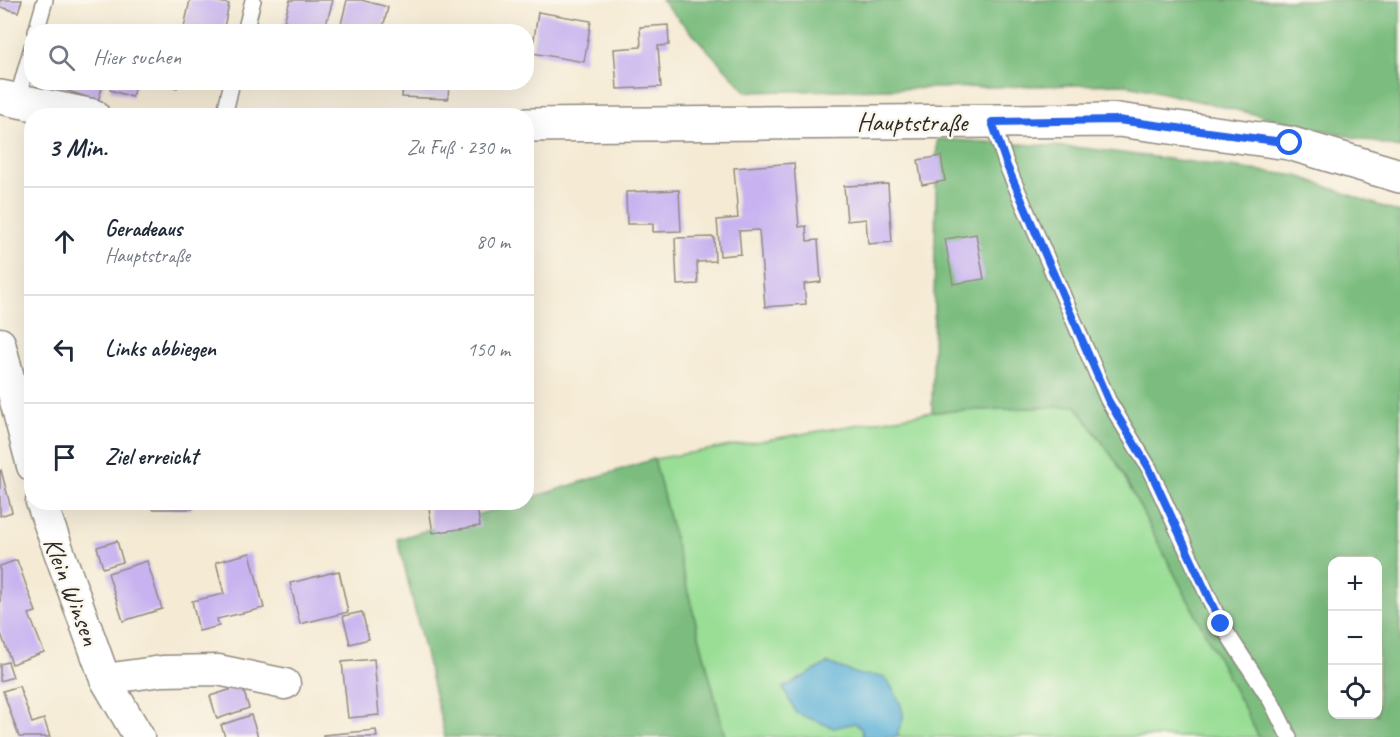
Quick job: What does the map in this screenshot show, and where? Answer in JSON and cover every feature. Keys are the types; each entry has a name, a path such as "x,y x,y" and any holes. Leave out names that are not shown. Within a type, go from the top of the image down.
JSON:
{"street":[{"path":"8,99 53,108"},
{"name":"Hauptstraße","path":"534,125 1118,120 1290,143 1400,176"},
{"path":"0,343 24,435"},
{"name":"Klein Winsen","path":"44,510 105,680 139,737"},
{"name":"Klein Winsen","path":"105,680 162,671 218,670 285,684"}],"lane":[{"path":"38,24 45,0"},
{"path":"247,24 253,0"},
{"path":"8,99 24,64"},
{"path":"226,108 230,90"},
{"path":"992,122 1007,166 1108,400 1149,468 1221,624 1271,701 1289,737"}],"green space":[{"path":"661,0 1400,0 1400,148 1124,84 747,92"},
{"path":"937,139 1084,148 1298,176 1400,213 1400,737 1259,737 1117,463 1076,406 932,412"},
{"path":"1076,406 1117,463 1259,737 725,737 654,459 932,412"},
{"path":"654,459 725,737 445,737 398,539 492,510 534,510 534,497"}],"water":[{"path":"828,663 860,675 883,676 902,708 903,719 898,737 863,737 862,730 855,723 834,728 796,713 783,688"}],"building":[{"path":"0,0 22,0 18,12 0,7"},
{"path":"190,0 209,0 229,4 225,24 185,24"},
{"path":"290,0 333,0 326,24 283,24"},
{"path":"347,0 361,0 388,7 384,24 341,24"},
{"path":"538,12 591,21 584,62 534,53"},
{"path":"668,25 669,45 658,46 661,87 617,89 614,49 641,47 640,27"},
{"path":"66,90 101,90 98,101"},
{"path":"110,90 134,90 132,97"},
{"path":"402,90 449,90 448,99 402,97"},
{"path":"941,156 945,181 922,185 918,160"},
{"path":"794,163 799,227 806,226 807,241 818,240 821,282 804,284 806,304 765,307 759,230 739,231 741,254 720,256 717,220 738,218 734,168"},
{"path":"888,184 892,242 868,244 866,219 847,221 844,186"},
{"path":"679,190 681,231 653,232 653,224 627,224 626,192"},
{"path":"976,234 984,279 953,284 945,239"},
{"path":"714,237 715,261 697,262 698,284 677,285 675,238"},
{"path":"0,471 12,512 0,516"},
{"path":"429,510 477,510 480,526 433,533"},
{"path":"117,541 123,562 103,568 97,547"},
{"path":"250,553 264,608 217,619 219,626 199,631 192,601 224,594 216,562"},
{"path":"17,560 36,612 29,614 44,652 12,664 0,631 0,566"},
{"path":"147,561 162,609 123,621 108,573"},
{"path":"339,571 348,612 300,624 290,583"},
{"path":"362,612 369,639 350,644 343,616"},
{"path":"374,659 379,715 348,718 342,662"},
{"path":"8,662 13,677 0,681 0,664"},
{"path":"19,686 32,723 44,719 50,737 19,737 3,691"},
{"path":"242,686 249,708 217,719 210,696"},
{"path":"251,715 258,737 225,737 221,725"},
{"path":"376,730 377,737 323,737 323,735"}],"route":[{"path":"1221,624 1149,468 1108,400 1007,166 992,122 1118,120 1290,143"}]}
